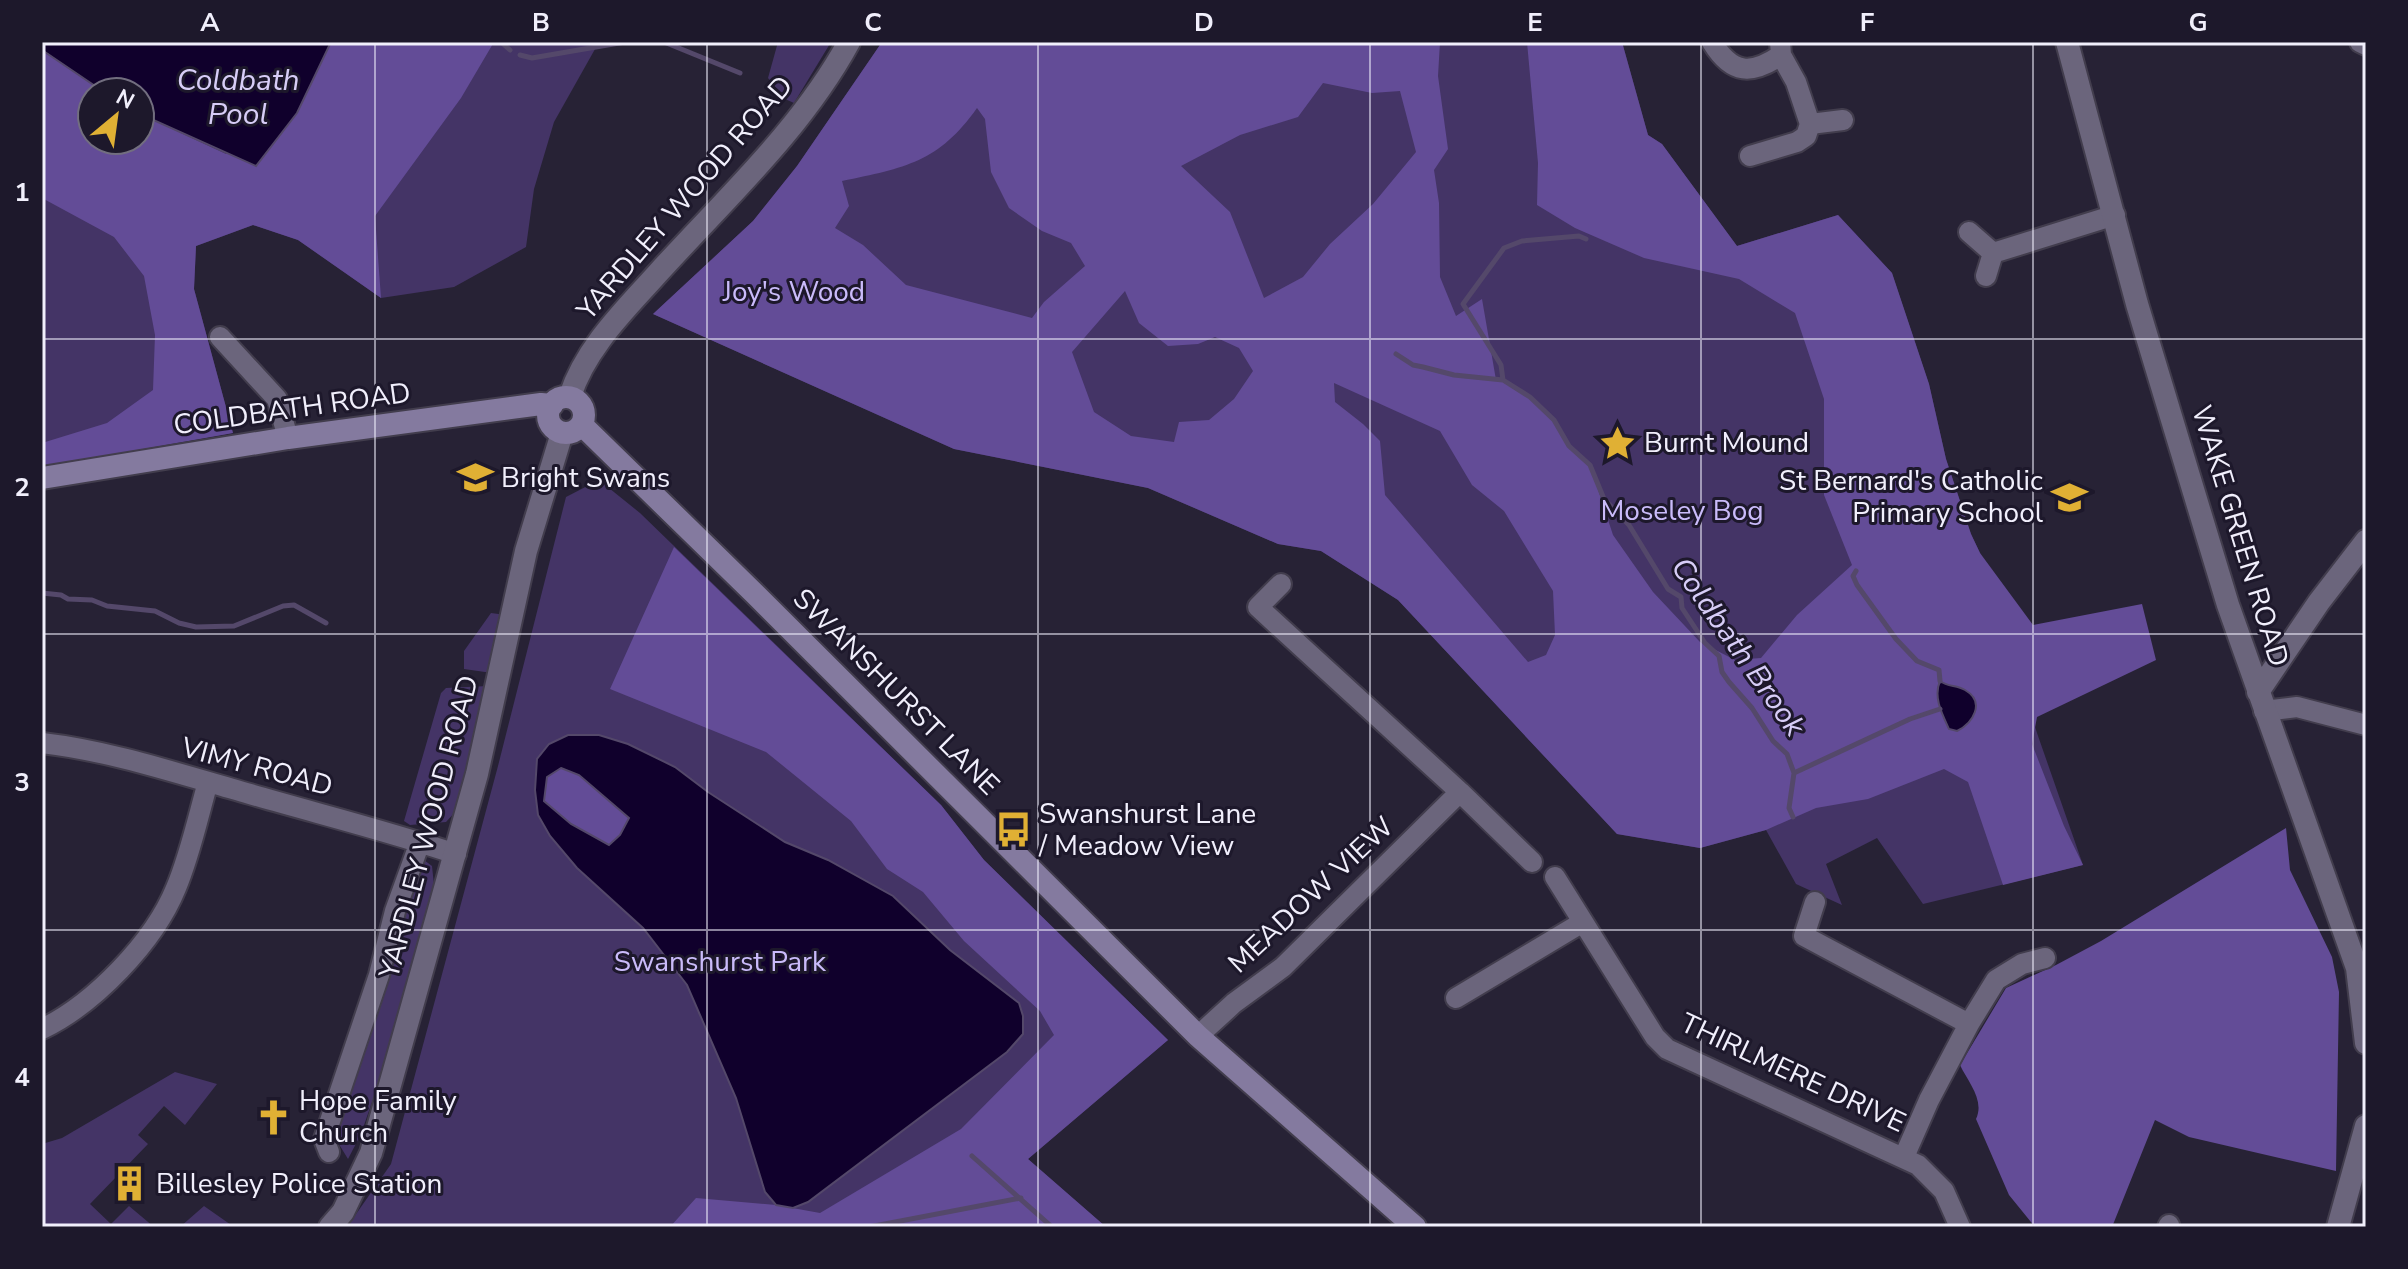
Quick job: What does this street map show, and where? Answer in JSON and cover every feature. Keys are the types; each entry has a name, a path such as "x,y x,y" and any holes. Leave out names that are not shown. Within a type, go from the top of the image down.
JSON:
{"main road":[{"path":"561,401 583,407 585,415 572,429 548,421 548,414 561,401"},
{"name":"COLDBATH ROAD","path":"42,478 288,438 561,401"},
{"name":"SWANSHURST LANE","path":"572,429 733,572 1198,1036 1415,1227"}],"street":[{"name":"YARDLEY WOOD ROAD","path":"561,401 608,329 790,128 849,42"},
{"path":"1712,42 1727,61 1738,68 1762,68 1781,49 1796,82 1810,124 1806,136 1797,142 1750,156"},
{"name":"WAKE GREEN ROAD","path":"2067,42 2137,304 2228,605 2357,968 2366,1043"},
{"path":"2360,42 2366,45"},
{"path":"1810,124 1843,120"},
{"path":"1993,253 2115,215"},
{"path":"1969,232 1993,253"},
{"path":"1986,276 1993,253"},
{"path":"220,337 277,399 288,438"},
{"name":"YARDLEY WOOD ROAD","path":"330,1227 343,1212 371,1153 477,774 526,551 572,429"},
{"path":"2366,541 2319,602 2261,702 2297,707 2366,725"},
{"path":"1281,584 1258,607 1532,862"},
{"name":"VIMY ROAD","path":"42,743 73,747 208,782 456,854"},
{"path":"42,1029 85,1000 140,947 176,889 208,782"},
{"name":"MEADOW VIEW","path":"1198,1036 1234,1003 1283,967 1460,792"},
{"name":"YARDLEY WOOD ROAD","path":"329,1152 324,1139 379,975 395,911 420,842"},
{"name":"THIRLMERE DRIVE","path":"1555,877 1655,1037 1667,1049 1918,1165 1944,1191 1960,1227"},
{"path":"1815,902 1804,936 1969,1024"},
{"path":"1456,998 1583,922"},
{"path":"1904,1157 1929,1100 1996,980 2022,964 2045,958"},
{"path":"2338,1227 2366,1126"}],"green space":[{"path":"42,42 599,42 554,122 534,189 526,247 454,287 381,298 298,240 253,225 196,246 194,289 233,433 42,467"},
{"path":"331,42 494,42 461,98 375,216 381,298 298,240 253,225 196,246 194,289 233,433 42,467 42,443 107,423 153,390 155,335 144,276 114,237 42,198 42,50 80,76 76,76 76,156 156,156 156,121 226,154 297,113"},
{"path":"778,42 831,42 794,103 785,99 768,78"},
{"name":"Moseley Bog","path":"882,42 1622,42 1648,135 1662,144 1737,246 1838,215 1892,273 1929,384 1946,459 2083,865 1923,904 1877,838 1826,864 1842,905 1796,884 1766,830 1700,848 1617,834 1398,600 1321,551 1278,544 1148,488 954,449 653,314 753,221 797,166"},
{"name":"Moseley Bog","path":"882,42 1440,42 1438,76 1448,149 1434,170 1439,203 1440,277 1456,316 1482,299 1496,380 1510,383 1530,397 1554,420 1569,446 1590,465 1613,535 1653,592 1700,642 1735,660 1761,658 1797,615 1852,565 1824,495 1824,399 1795,313 1739,279 1644,258 1575,228 1537,205 1538,163 1527,42 1622,42 1648,135 1662,144 1737,246 1838,215 1892,273 1929,384 1946,459 1971,534 1980,553 2033,625 2142,604 2156,660 2037,717 2032,744 2083,865 2003,885 1968,782 1944,769 1868,799 1816,808 1766,830 1700,848 1617,834 1398,600 1321,551 1278,544 1148,488 954,449 653,314 753,221 797,166","holes":["1323,83 1372,93 1400,91 1416,152 1373,204 1330,244 1303,277 1264,298 1230,212 1181,166 1240,135 1298,117","977,108 985,119 991,172 1009,208 1042,231 1071,243 1085,266 1044,302 1032,318 906,285 863,245 835,228 849,206 842,181 919,160 949,140","1125,291 1139,323 1168,346 1198,344 1215,337 1239,348 1253,371 1234,399 1209,420 1179,422 1174,442 1131,436 1094,412 1072,352","1334,383 1440,431 1472,485 1504,511 1553,591 1555,635 1546,655 1528,662 1385,495 1380,441 1335,402"]},
{"name":"Swanshurst Park","path":"599,480 640,513 941,805 984,860 1168,1040 1028,1159 1106,1227 347,1227 391,1164 498,766 566,497"},
{"path":"674,547 941,805 984,860 1168,1040 1028,1159 1106,1227 670,1227 696,1198 776,1205 820,1213 961,1129 1054,1035 1040,1011 964,941 923,892 887,869 851,821 766,752 610,689"},
{"path":"491,613 506,615 492,673 464,669 464,651"},
{"path":"488,686 457,810 446,822 410,825 404,821 441,693 446,688"},
{"path":"561,768 579,774 629,818 620,835 609,846 571,824 544,801 547,777"},
{"path":"2286,828 2290,870 2332,957 2339,992 2336,1171 2189,1137 2155,1120 2112,1227 2035,1227 2009,1195 1976,1119 1977,1098 1960,1065 2006,988 2101,941"},
{"path":"424,860 432,866 434,885 381,1076 361,1134 348,1159 337,1141 335,1117 415,865"},
{"path":"175,1072 217,1084 185,1125 164,1106 138,1135 148,1144 90,1204 111,1224 129,1206 154,1227 42,1227 42,1144 62,1138"},
{"path":"204,1206 234,1227 180,1227"}],"water":[{"name":"Coldbath Pool","path":"42,42 331,42 297,113 256,166 156,121 156,76 80,76 42,50"},
{"path":"1940,681 1965,690 1975,700 1972,718 1957,731 1949,729 1941,711 1937,693"},
{"path":"568,735 599,735 628,744 675,767 785,842 828,860 893,896 950,950 1019,1003 1023,1034 1007,1052 808,1202 793,1208 776,1205 765,1192 736,1098 687,985 643,928 577,868 550,836 538,815 535,790 537,759 549,744","holes":["561,768 579,775 629,818 620,835 609,845 571,824 544,801 547,777"]}],"waterway":[{"name":"Coldbath Brook","path":"501,42 510,50"},
{"name":"Coldbath Brook","path":"520,55 532,58 625,42"},
{"name":"Coldbath Brook","path":"664,42 740,73"},
{"path":"1503,380 1501,365 1463,304 1504,248 1522,241 1579,236 1586,239"},
{"name":"Coldbath Brook","path":"1396,354 1413,365 1454,375 1503,380 1530,397 1554,420 1569,446 1590,465 1604,499 1629,525 1668,589 1681,597 1682,608 1705,643 1719,656 1722,672 1752,708 1773,741 1787,754 1794,773 1789,808 1793,817"},
{"path":"1856,571 1853,576 1857,585 1896,639 1917,661 1939,670 1940,681"},
{"path":"42,593 92,600 107,606 155,611 179,623 196,627 234,626 283,606 294,605 326,623"},
{"path":"1794,773 1910,719 1940,709"},
{"path":"972,1156 1052,1227"},
{"path":"869,1227 1021,1198"}],"place":[{"name":"Burnt Mound","path":"1618,443"},
{"name":"Bright Swans","path":"475,478"},
{"name":"St Bernard's Catholic Primary School","path":"2069,497"},
{"name":"Swanshurst Lane / Meadow View","path":"1013,830"},
{"name":"Hope Family Church","path":"273,1117"},
{"name":"Billesley Police Station","path":"130,1184"}],"park label":[{"name":"Joy's Wood","path":"794,292"}]}
